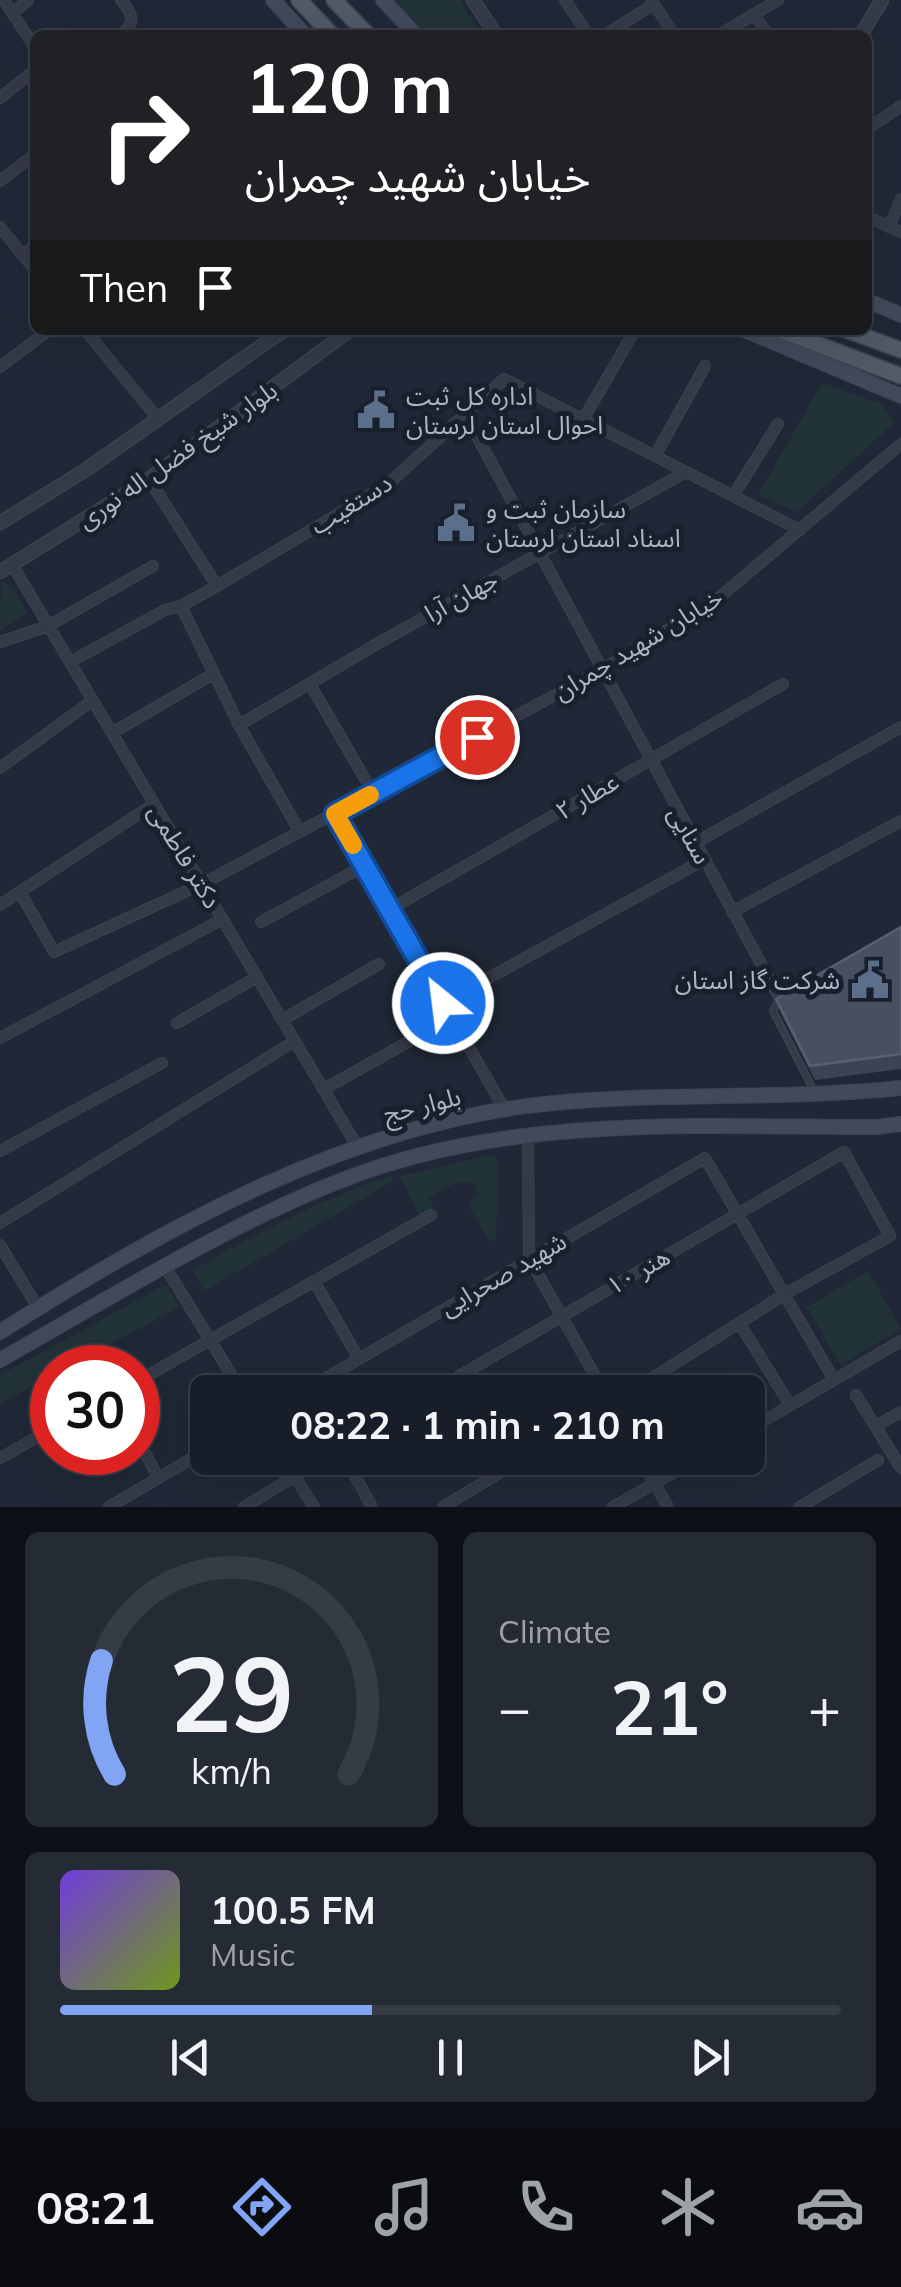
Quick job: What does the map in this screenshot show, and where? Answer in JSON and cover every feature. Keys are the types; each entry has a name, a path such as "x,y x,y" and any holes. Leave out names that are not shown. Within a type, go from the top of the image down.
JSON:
{"main road":[{"path":"273,0 300,30"},
{"path":"299,0 327,30"},
{"path":"334,0 363,30"},
{"path":"382,0 411,30"},
{"path":"872,303 901,315"},
{"path":"756,335 900,396"},
{"path":"793,335 901,376"},
{"path":"860,335 901,350"},
{"name":"بلوار حج","path":"0,1332 192,1221 294,1171 357,1146 450,1120 553,1103 901,1088"},
{"path":"762,1095 756,1110 764,1127"},
{"path":"707,1097 716,1112 708,1127"},
{"name":"بلوار حج","path":"0,1360 286,1204 366,1171 528,1134 901,1124"}],"street":[{"path":"4,0 30,40"},
{"path":"12,13 28,0"},
{"path":"122,0 134,19 127,30"},
{"path":"565,0 585,30"},
{"path":"727,30 778,0"},
{"path":"863,30 882,0"},
{"path":"478,2 493,30"},
{"path":"612,30 653,2 671,30"},
{"path":"754,14 765,30"},
{"path":"1,95 30,74"},
{"path":"872,125 901,106"},
{"path":"0,181 30,158"},
{"path":"889,226 901,200"},
{"path":"872,219 901,232"},
{"path":"0,228 30,264"},
{"path":"23,255 30,249"},
{"path":"0,367 42,335"},
{"path":"89,335 159,420"},
{"name":"بلوار شیخ فضل اله نوری","path":"0,524 159,420 277,335"},
{"name":"بلوار شیخ فضل اله نوری","path":"6,569 149,479 343,335"},
{"path":"631,335 584,418 800,530"},
{"path":"655,456 705,366"},
{"name":"دستغیب","path":"70,662 164,610 181,606 217,586 388,485 504,379 584,418"},
{"name":"سنایی","path":"465,414 780,999"},
{"path":"733,496 778,424"},
{"name":"خیابان شهید چمران","path":"20,892 54,952 202,884 600,671 715,601 898,444"},
{"name":"جهان آرا","path":"239,725 686,472"},
{"path":"149,479 217,586"},
{"path":"0,642 48,626 153,566"},
{"name":"دکتر فاطمی","path":"6,569 70,662 357,1146"},
{"path":"181,606 239,725 300,832"},
{"path":"112,733 213,674"},
{"path":"310,684 365,779"},
{"name":"عطار ۲","path":"390,910 783,684"},
{"path":"0,768 92,700"},
{"path":"694,843 901,727"},
{"path":"0,905 154,804"},
{"path":"335,814 504,1110"},
{"path":"732,912 901,822"},
{"path":"443,1003 704,860"},
{"path":"261,922 364,866"},
{"path":"0,1038 223,920"},
{"path":"282,1020 379,964"},
{"path":"177,1023 257,977"},
{"path":"780,999 797,990"},
{"path":"324,1089 424,1033"},
{"path":"0,1223 295,1041"},
{"path":"0,1152 162,1063"},
{"path":"528,1134 528,1258 594,1375"},
{"name":"هنر ۱۰","path":"460,1375 844,1152 890,1236 785,1294"},
{"name":"شهید صحرایی","path":"331,1375 706,1158 738,1214"},
{"path":"738,1214 834,1380"},
{"path":"160,1368 431,1215"},
{"path":"0,1246 38,1308"},
{"path":"166,1268 232,1375"},
{"path":"314,1281 359,1359"},
{"path":"658,1375 785,1294"},
{"path":"740,1324 790,1405"},
{"path":"765,1420 901,1342"},
{"path":"856,1394 901,1468"},
{"path":"876,1426 901,1412"},
{"path":"0,1458 30,1441"},
{"path":"109,1507 190,1459"},
{"path":"800,1507 878,1460"},
{"path":"354,1475 372,1507"},
{"path":"443,1507 496,1475"},
{"path":"650,1475 668,1507"},
{"path":"614,1507 669,1475"},
{"path":"244,1507 295,1476 314,1507"}],"lane":[{"path":"780,999 772,1011 816,1094"}],"shaded area":[{"path":"394,0 460,0 478,30 424,30"},
{"path":"822,383 881,404 895,422 796,512 758,495"},
{"path":"1,580 12,587 27,613 0,630"},
{"path":"492,1155 498,1161 496,1241 488,1239 468,1204 477,1194 474,1184 462,1182 445,1188 429,1198 434,1209 419,1215 400,1176"},
{"path":"391,1175 393,1181 204,1291 193,1270 290,1218"},
{"path":"868,1271 901,1329 840,1365 807,1307"},
{"path":"167,1284 179,1307 109,1345 55,1345"},
{"path":"30,1359 30,1388 0,1404 0,1375"}],"building":[{"name":"شرکت گاز استان","path":"901,927 901,1054 810,1066 776,999"}],"slow traffic":[{"path":"353,845 335,814 370,795"}],"place":[{"name":"اداره کل ثبت احوال استان لرستان","path":"376,410"},
{"name":"سازمان ثبت و اسناد استان لرستان","path":"456,523"},
{"name":"شرکت گاز استان","path":"870,980"}],"route":[{"path":"443,1003 335,814 477,737"}]}
